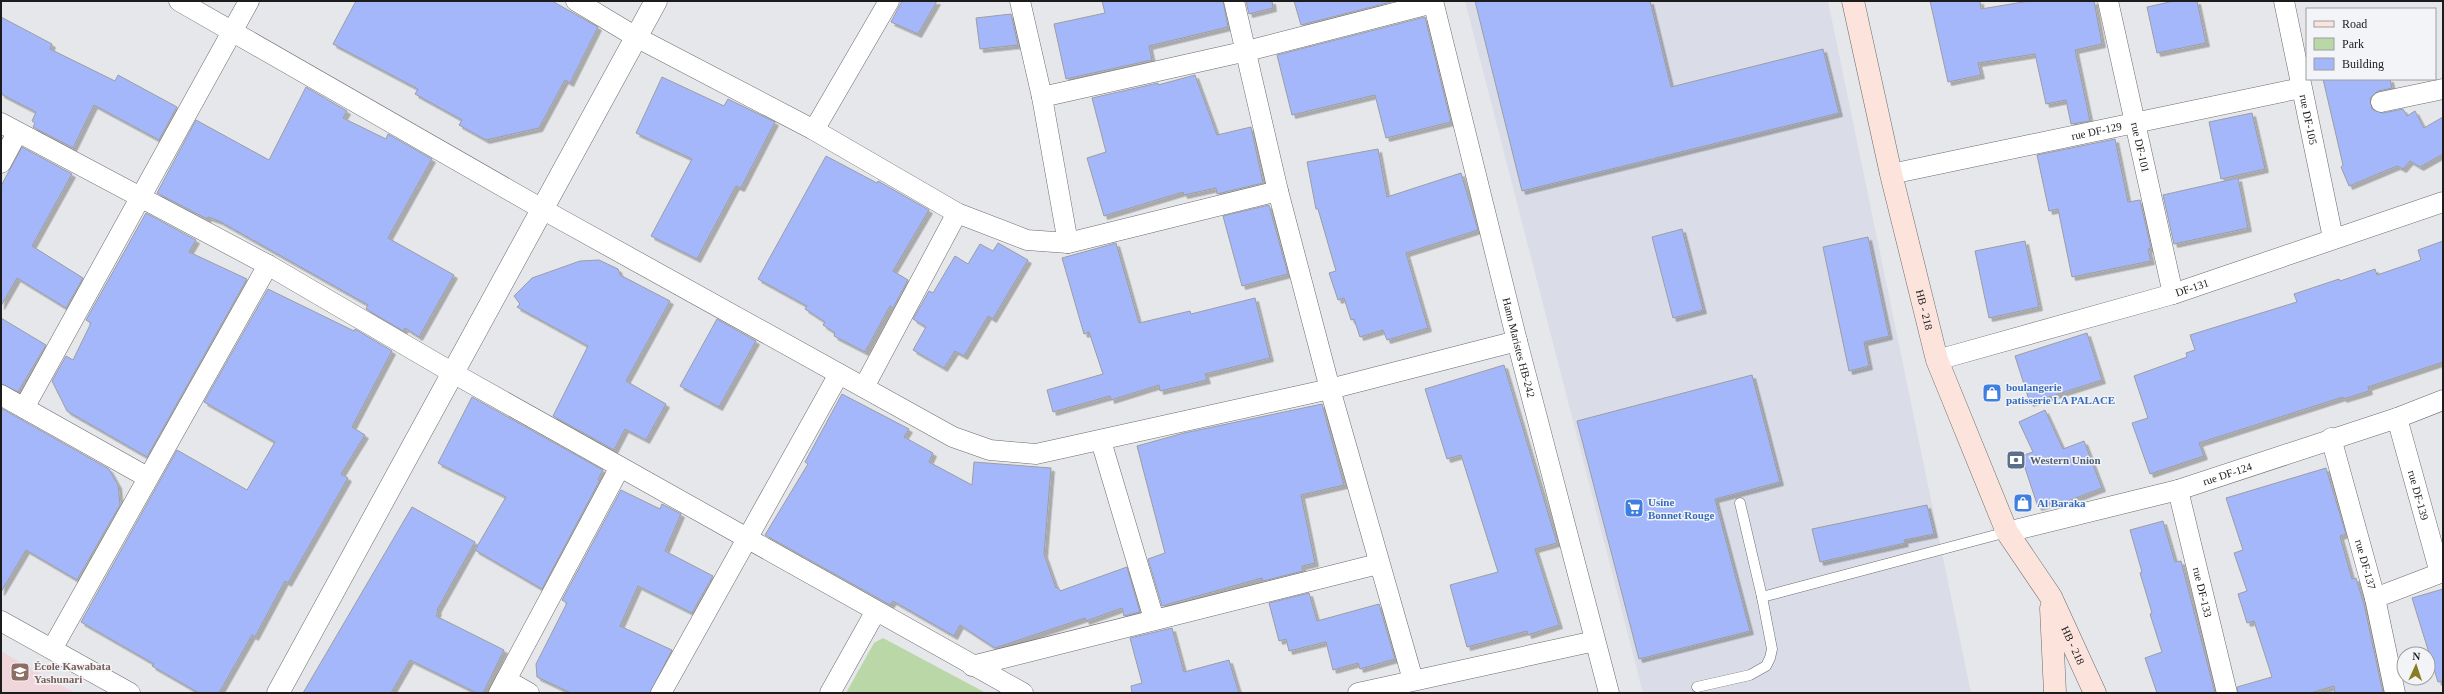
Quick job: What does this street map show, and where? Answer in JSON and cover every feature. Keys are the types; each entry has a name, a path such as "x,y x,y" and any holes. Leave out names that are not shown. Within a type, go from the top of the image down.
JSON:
{"main road":[{"name":"HB - 218","path":"1853,1 1891,174 1937,360 2007,532 2051,597 2095,693"},
{"name":"HB - 218","path":"2051,597 2055,693"}],"street":[{"path":"179,1 542,209 864,388 953,437 990,450 1036,454 1101,441 1330,389 1516,341"},
{"path":"24,408 249,1"},
{"path":"576,1 636,37 814,130 957,213 1027,240 1068,243 1278,191"},
{"path":"278,693 656,1"},
{"path":"814,130 889,1"},
{"path":"1020,1 1042,97 1068,243"},
{"path":"1234,1 1247,51 1278,191 1330,389 1378,564 1413,680"},
{"name":"rue DF-101","path":"2108,1 2133,123 2173,294"},
{"name":"rue DF-105","path":"2284,1 2333,238"},
{"path":"1042,97 1247,51 1433,2"},
{"name":"Hann Maristes HB-242","path":"1433,2 1516,341 1608,693"},
{"name":"rue DF-129","path":"1891,174 2301,88"},
{"path":"2381,102 2443,89"},
{"path":"1,163 9,128 139,199 268,265 453,373 972,666 1023,693"},
{"name":"DF-131","path":"1937,360 2173,294 2333,238 2443,202"},
{"path":"864,388 957,213"},
{"path":"52,649 147,477 268,265"},
{"path":"661,693 839,374"},
{"path":"1,395 147,477"},
{"name":"rue DF-124","path":"2007,532 2178,490 2331,438 2397,418 2443,400"},
{"name":"rue DF-139","path":"2397,418 2441,572"},
{"name":"rue DF-137","path":"2331,438 2375,598 2395,693"},
{"path":"1101,441 1154,619"},
{"path":"529,693 502,687 620,467"},
{"name":"rue DF-133","path":"2178,490 2226,693"},
{"path":"972,666 1154,619 1378,564"},
{"path":"2375,598 2441,572"},
{"path":"830,693 876,611"},
{"path":"1,621 130,693"},
{"path":"1358,693 1595,641"}],"lane":[{"path":"1697,687 1750,675 1766,666 1772,649 1762,597 1740,503"},
{"path":"1762,597 2007,532"}],"shaded area":[{"path":"1465,1 1828,1 1971,693 1643,693"},
{"name":"École Kawabata Yashunari","path":"1,651 75,693 1,693"}],"green space":[{"path":"883,638 986,693 846,693 874,643"}],"building":[{"path":"356,1 552,1 598,27 570,83 565,80 539,128 486,140 459,125 462,120 415,94 418,89 333,44"},
{"path":"902,1 937,1 918,34 891,22"},
{"path":"1102,1 1223,1 1228,27 1149,46 1152,60 1066,79 1054,24 1105,13"},
{"path":"1246,1 1272,1 1273,8 1249,14"},
{"path":"1294,1 1395,1 1301,25"},
{"path":"1475,1 1650,1 1671,87 1823,49 1839,113 1522,191"},
{"path":"1930,1 1980,1 1981,9 2029,1 2094,1 2102,44 2075,50 2090,121 2071,124 2066,100 2046,104 2035,54 1978,63 1981,75 1948,82"},
{"path":"2174,1 2197,1 2206,43 2157,53 2147,7"},
{"path":"1011,14 1018,45 980,49 976,18"},
{"path":"1,17 52,44 50,49 115,81 118,75 177,107 159,140 94,105 73,148 33,127 35,123 32,121 36,112 1,94"},
{"path":"1425,17 1451,122 1386,138 1375,95 1292,115 1277,55"},
{"path":"1195,75 1217,135 1251,127 1263,183 1217,194 1216,188 1184,195 1183,192 1104,216 1087,158 1106,152 1092,98 1158,83 1158,85"},
{"path":"662,77 724,106 728,99 775,122 741,188 736,186 697,259 651,236 692,159 636,133"},
{"path":"2323,80 2390,80 2392,88 2378,91 2370,98 2372,109 2383,113 2403,109 2407,116 2415,111 2424,128 2443,117 2443,154 2420,167 2410,161 2403,169 2397,166 2349,186 2341,167 2343,165"},
{"path":"306,87 347,111 343,118 386,139 388,134 432,159 388,238 454,275 419,337 405,328 403,331 366,309 368,305 219,221 208,217 207,219 157,193 196,120 269,160"},
{"path":"2252,113 2265,169 2221,179 2209,122"},
{"path":"2115,139 2128,202 2140,200 2151,248 2148,249 2151,261 2072,277 2058,209 2049,211 2037,155"},
{"path":"22,147 72,174 32,246 83,278 66,308 17,278 1,306 1,186"},
{"path":"1378,149 1387,197 1461,173 1478,230 1406,253 1428,328 1387,340 1383,330 1360,337 1354,319 1351,320 1344,298 1338,300 1329,273 1336,271 1318,209 1316,209 1307,162"},
{"path":"826,156 877,183 878,181 929,210 893,271 908,280 893,308 890,306 865,352 834,336 835,333 823,325 825,322 805,309 807,306 758,279"},
{"path":"2238,178 2248,228 2174,244 2163,195"},
{"path":"1269,205 1288,274 1242,286 1223,216"},
{"path":"146,213 196,240 189,252 247,279 147,457 67,411 52,381 66,356 73,360 91,323 86,320"},
{"path":"1682,229 1703,310 1673,318 1652,237"},
{"path":"1868,237 1889,336 1864,342 1869,366 1849,371 1823,247"},
{"path":"2025,241 2039,307 1989,318 1975,251"},
{"path":"2443,241 2443,362 2368,387 2369,391 2343,399 2343,397 2199,443 2204,456 2150,474 2132,423 2148,418 2134,376 2187,357 2186,353 2195,350 2190,335 2297,302 2294,294 2339,279 2340,281 2375,269 2377,275 2421,260 2418,250"},
{"path":"998,243 1028,260 993,319 988,316 964,356 955,351 944,368 913,350 926,327 913,319 929,291 933,293 955,256 968,264 980,244 993,251"},
{"path":"1116,243 1139,323 1190,311 1191,314 1255,298 1270,358 1205,374 1207,380 1160,391 1159,385 1111,400 1110,396 1053,412 1047,390 1103,374 1089,332 1084,334 1062,258"},
{"path":"599,260 618,269 620,275 670,301 626,381 666,404 646,440 625,429 614,450 553,416 588,346 517,307 520,304 514,296 532,278 580,261"},
{"path":"268,289 354,331 355,329 392,351 352,427 365,435 341,474 348,478 288,583 285,581 255,637 252,635 219,693 199,693 152,666 154,664 81,622 177,450 247,490 275,442 204,402"},
{"path":"1,318 46,345 18,392 1,384"},
{"path":"717,319 756,341 719,407 680,386"},
{"path":"2087,333 2102,380 2030,403 2015,356"},
{"path":"1504,365 1557,543 1535,549 1559,625 1528,635 1527,631 1467,647 1450,585 1498,572 1461,455 1447,459 1425,389"},
{"path":"1752,375 1780,482 1715,499 1750,631 1639,659 1577,421"},
{"path":"842,394 909,429 904,437 933,453 929,462 972,485 974,462 1051,468 1044,554 1056,588 1058,587 1060,591 1127,567 1140,612 1124,616 1122,608 1086,621 1085,618 995,648 960,625 954,636 893,601 890,605 765,535 808,464 805,462"},
{"path":"472,397 603,470 598,480 600,480 542,589 475,550 506,497 438,463"},
{"path":"1322,404 1344,485 1301,495 1315,563 1302,566 1303,571 1263,581 1262,578 1162,606 1148,559 1165,553 1137,446 1184,433"},
{"path":"1,408 109,469 118,485 120,505 77,580 26,550 1,592"},
{"path":"2045,410 2063,449 2084,441 2102,488 2063,503 2062,500 2038,507 2021,456 2033,452 2019,422"},
{"path":"2326,468 2346,534 2340,536 2352,579 2356,578 2364,604 2383,693 2335,693 2334,686 2311,693 2238,693 2237,687 2272,677 2254,621 2247,623 2238,594 2247,591 2234,553 2243,550 2226,498"},
{"path":"621,490 660,509 662,504 681,514 665,551 713,576 692,613 638,586 620,626 672,650 650,693 571,693 537,677 536,664 567,603 562,600"},
{"path":"1927,505 1934,534 1904,540 1905,543 1820,562 1812,529"},
{"path":"412,507 475,542 437,610 436,616 504,650 483,693 477,693 410,660 391,693 303,693"},
{"path":"2163,521 2175,562 2181,561 2215,693 2157,693 2145,658 2162,652 2150,614 2152,613 2140,573 2142,572 2130,530"},
{"path":"2443,589 2443,681 2438,682 2436,676 2436,646 2427,646 2412,598"},
{"path":"1309,593 1317,621 1379,604 1395,659 1360,669 1358,663 1333,670 1326,642 1289,651 1286,639 1279,641 1269,603"},
{"path":"1172,628 1184,672 1229,660 1239,693 1132,693 1131,686 1142,683 1130,638"}],"place":[{"name":"boulangerie patisserie LA PALACE","path":"1992,393"},
{"name":"Western Union","path":"2016,460"},
{"name":"Al Baraka","path":"2023,503"},
{"name":"Usine Bonnet Rouge","path":"1634,508"},
{"name":"École Kawabata Yashunari","path":"20,672"}]}
